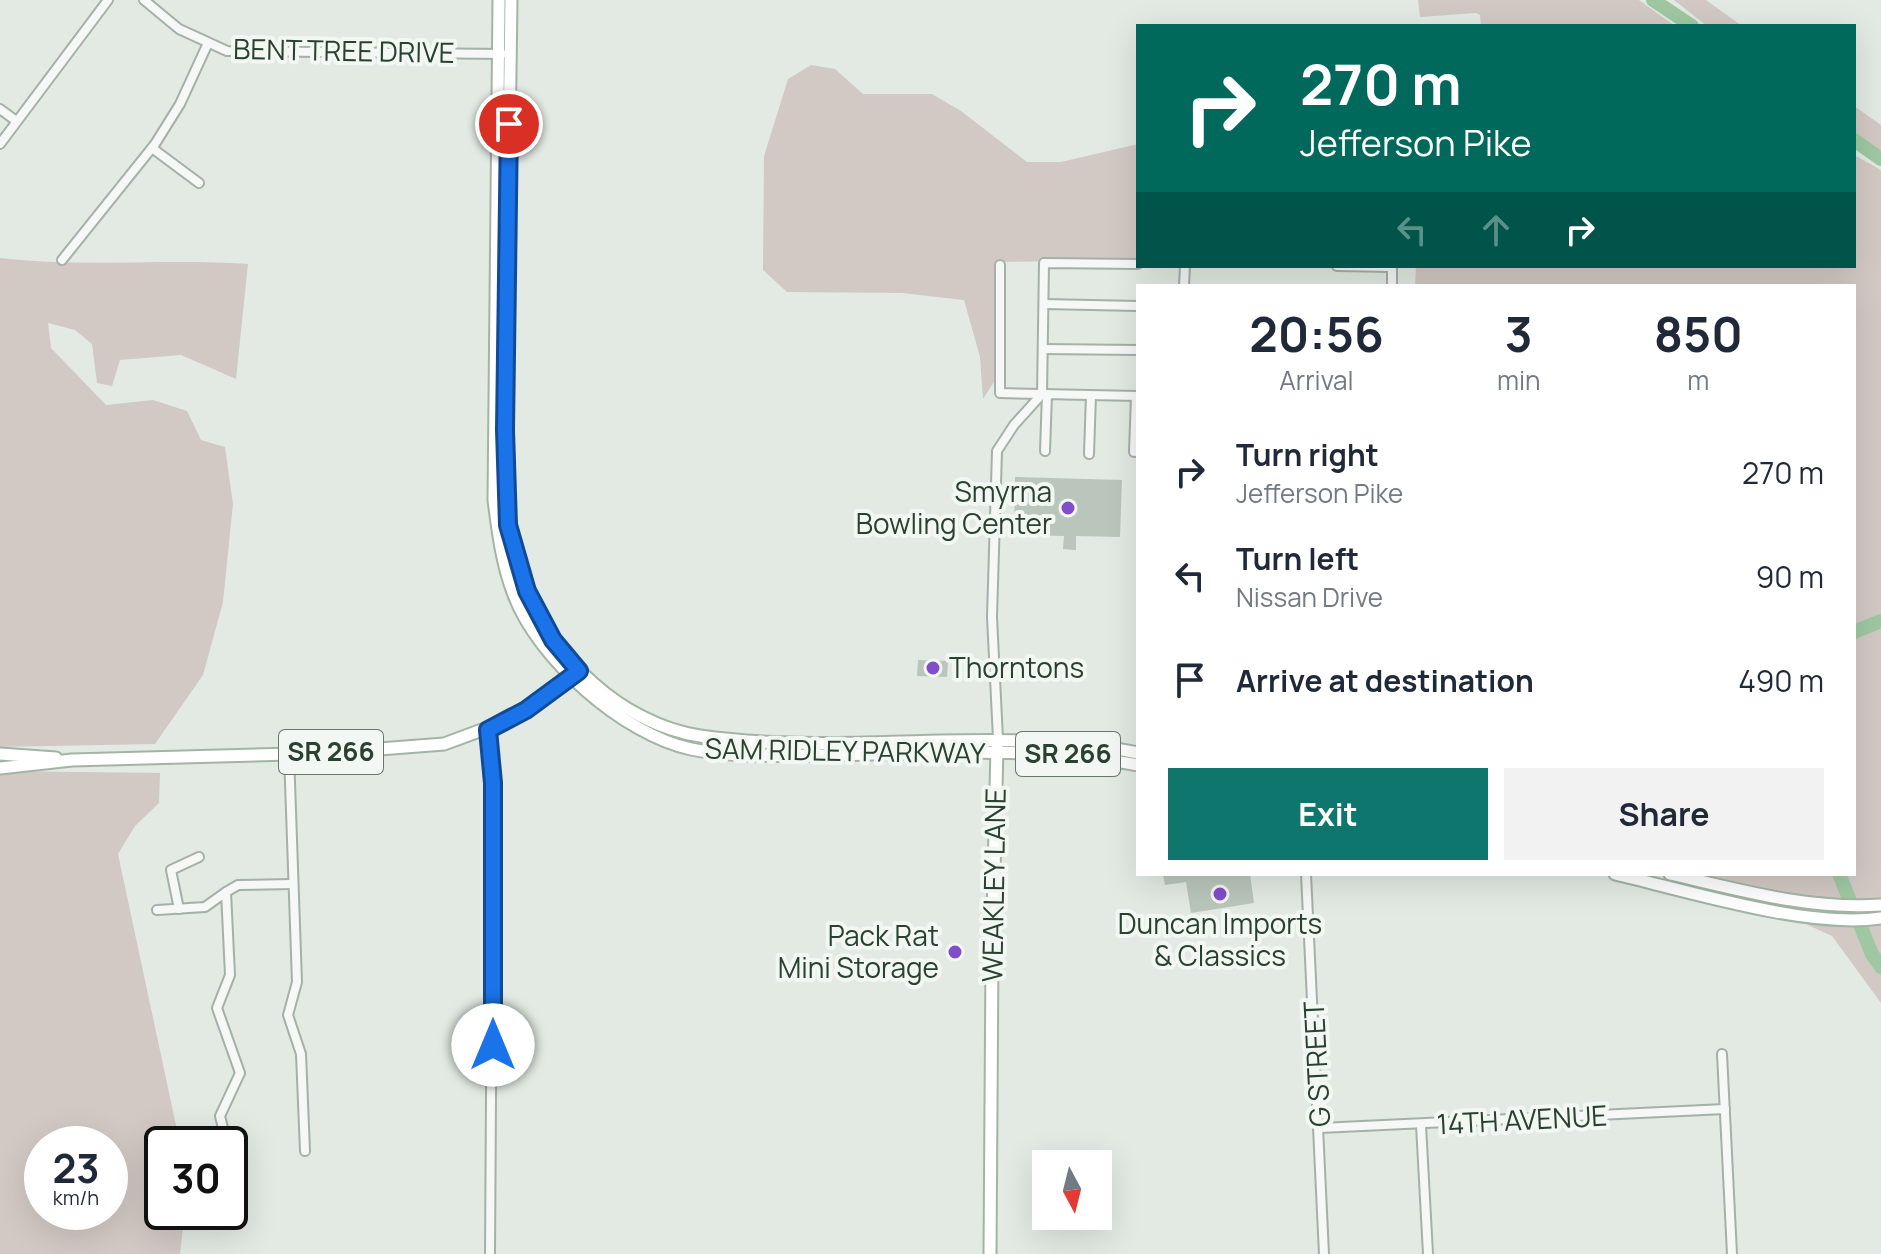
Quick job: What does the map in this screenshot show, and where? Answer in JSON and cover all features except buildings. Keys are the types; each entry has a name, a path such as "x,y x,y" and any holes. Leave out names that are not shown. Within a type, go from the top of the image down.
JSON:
{"main road":[{"path":"499,0 504,54"},
{"path":"511,0 504,54 494,500 501,554 515,598 544,645 576,675"},
{"name":"SR 266","path":"0,754 72,760 419,748 444,744 488,730 526,710 576,675"},
{"name":"SAM RIDLEY PARKWAY","path":"576,675 631,711 661,726 695,735 753,742 998,739 1072,742 1136,753"},
{"name":"SAM RIDLEY PARKWAY","path":"576,675 627,722 690,749 777,755 1056,752 1136,765"},
{"name":"WEAKLEY LANE","path":"990,1254 992,957 998,739"},
{"path":"0,768 72,760"},
{"path":"1624,876 1758,906 1829,918 1881,918"},
{"path":"1679,876 1795,902 1879,905"}],"street":[{"path":"0,144 15,120 108,0"},
{"name":"BENT TREE DRIVE","path":"144,0 179,29 227,51 504,54"},
{"path":"62,260 152,148 180,104 208,43"},
{"path":"0,109 15,120"},
{"path":"152,148 199,183"},
{"path":"1045,451 1044,263 1136,264"},
{"path":"1000,265 1000,393 1136,396"},
{"path":"1044,304 1136,306"},
{"path":"1043,349 1136,350"},
{"name":"WEAKLEY LANE","path":"998,739 992,617 997,451 1014,425 1044,394"},
{"path":"1089,454 1091,395"},
{"path":"1134,452 1136,415"},
{"path":"488,730 493,783 490,1254"},
{"path":"289,754 297,982 288,1015 301,1054 305,1151"},
{"path":"179,909 171,870 199,857"},
{"name":"G STREET","path":"1306,876 1324,1254"},
{"path":"157,910 205,907 238,885 293,884"},
{"path":"222,1126 220,1116 240,1073 217,1008 230,975 226,892"},
{"path":"1722,1054 1732,1254"},
{"name":"14TH AVENUE","path":"1320,1128 1725,1109"},
{"path":"1421,1125 1428,1254"}],"shaded area":[{"path":"1418,0 1639,0 1672,24 1481,24 1480,15 1476,13 1420,17"},
{"path":"1674,0 1706,0 1739,24 1704,24"},
{"path":"811,65 835,69 863,94 932,94 961,111 1027,162 1061,162 1136,144 1136,260 995,262 994,382 983,399 980,357 964,300 902,293 787,292 763,270 764,156 788,79"},
{"path":"1856,107 1881,125 1881,151 1856,134"},
{"path":"1856,156 1881,170 1881,1003 1832,936 1751,899 1756,888 1699,876 1856,876 1856,284 1415,284 1416,268 1856,268"},
{"path":"0,258 62,262 248,264 236,379 181,355 120,360 112,386 97,383 92,344 75,330 48,323 51,348 106,405 153,400 187,411 201,440 225,447 233,504 223,602 203,675 155,744 0,747"},
{"path":"0,771 160,773 159,803 135,826 118,854 176,1126 144,1126 144,1230 183,1230 180,1254 0,1254"}],"waterway":[{"path":"1653,0 1689,24"},
{"path":"1856,141 1881,159"},
{"path":"1856,631 1881,621"},
{"path":"1840,876 1872,954 1881,967"}],"place":[{"name":"Smyrna Bowling Center","path":"1068,508"},
{"name":"Thorntons","path":"933,668"},
{"name":"Duncan Imports & Classics","path":"1220,894"},
{"name":"Pack Rat Mini Storage","path":"955,952"}],"route":[{"path":"493,1045 493,783 488,730 526,710 579,671 553,640 527,591 508,525 505,430 509,124"}]}
